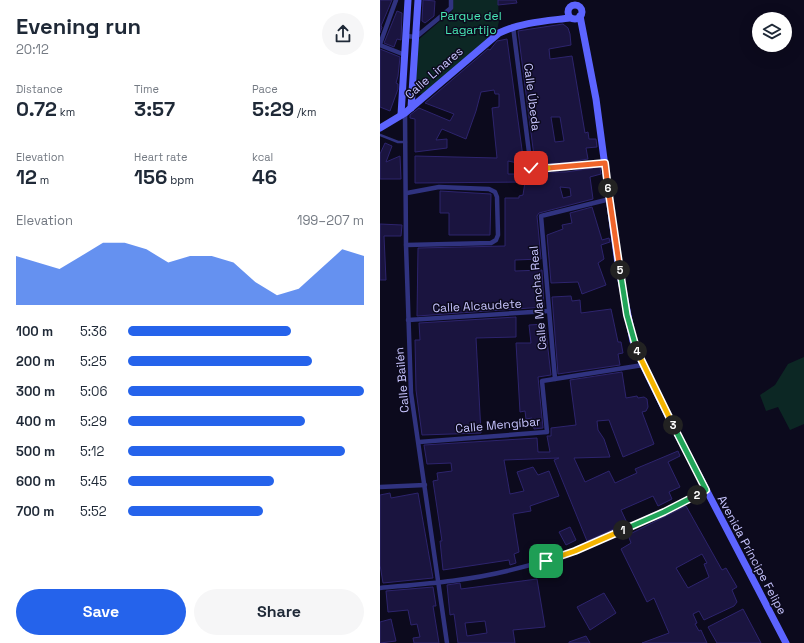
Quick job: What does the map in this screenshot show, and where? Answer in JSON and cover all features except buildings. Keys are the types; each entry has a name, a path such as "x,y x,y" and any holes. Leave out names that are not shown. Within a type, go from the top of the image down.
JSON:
{"main road":[{"path":"406,112 405,55 408,0"},
{"path":"406,112 416,37 418,0"},
{"path":"578,3 581,10 580,16 575,19 570,18 568,14 569,9 578,3"},
{"name":"Avenida Príncipe Felipe","path":"580,16 596,99 627,315 633,341 643,365 706,490 786,643"},
{"name":"Calle Linares","path":"380,128 406,112 490,40 512,26 570,18"}],"street":[{"path":"396,0 380,44 405,55"},
{"path":"406,36 416,37 451,8 451,0"},
{"name":"Calle Úbeda","path":"512,26 531,168 566,168 605,163"},
{"name":"Calle Bailén","path":"406,112 406,245 411,393 447,643"},
{"path":"406,245 491,242 496,240 498,236 497,197 495,192 489,189 439,187 407,193"},
{"name":"Calle Mancha Real","path":"555,379 541,216 610,199"},
{"name":"Calle Alcaudete","path":"408,320 548,311"},
{"name":"Calle Mengíbar","path":"419,442 547,432 542,381 643,365"},
{"path":"380,487 425,485"},
{"path":"380,588 438,582 505,572 575,551 664,512 706,490"}],"lane":[{"path":"380,135 398,142 406,142"}],"green space":[{"name":"Parque del Lagartijo","path":"453,0 498,0 499,21 497,30 424,94 416,93 413,90 418,40 453,10"},
{"path":"804,357 804,424 790,430 778,407 766,411 760,395 775,385 788,364"}],"route":[{"path":"531,168 566,168 605,163 618,264 633,341 643,365 706,490 664,512 575,551 546,561"}]}
